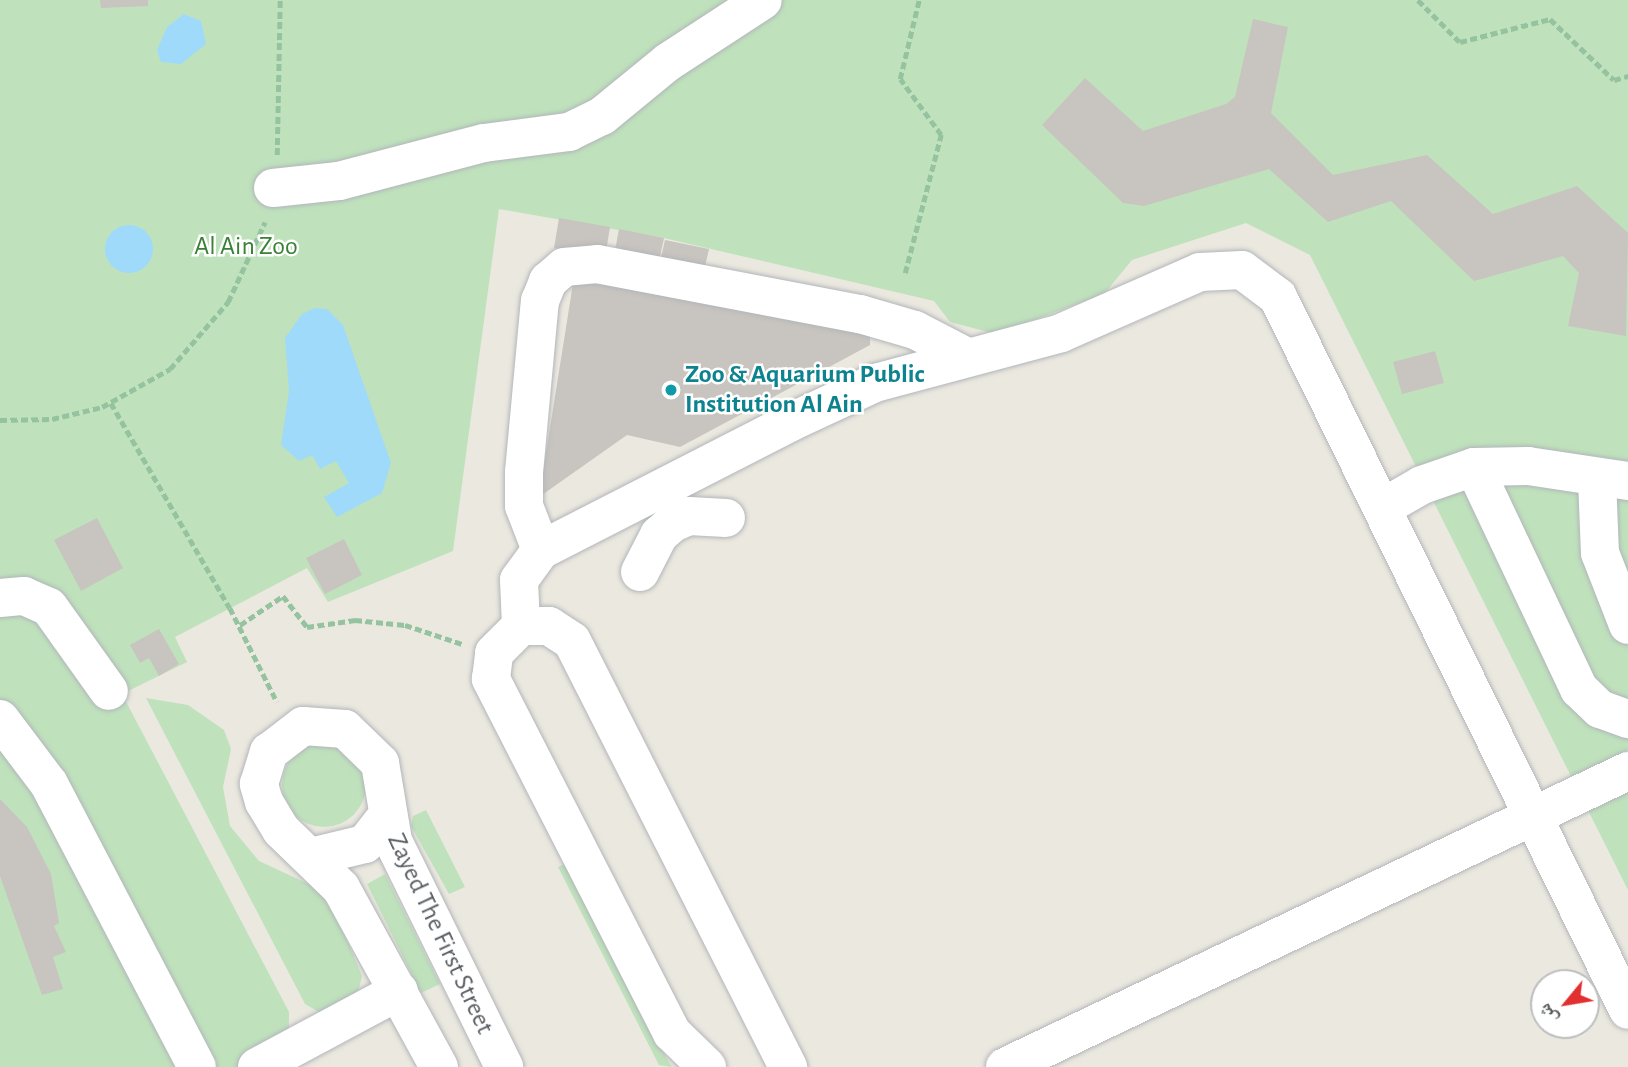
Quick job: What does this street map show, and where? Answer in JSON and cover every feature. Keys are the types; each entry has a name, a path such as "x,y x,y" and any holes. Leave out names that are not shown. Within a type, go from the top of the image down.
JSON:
{"street":[{"path":"273,188 339,181 484,143 569,132 603,116 677,55 763,0"},
{"path":"541,551 524,506 524,472 540,301 548,281 564,267 597,264 860,314 915,330 965,356"},
{"path":"521,626 519,580 541,551 875,383 965,356 1061,332 1200,272 1242,270 1278,297 1628,1010"},
{"path":"1382,508 1422,485 1475,467 1528,466 1613,480 1600,553 1628,625"},
{"path":"1475,467 1579,689 1600,709 1628,719"},
{"path":"640,572 659,535 673,523 689,516 726,518"},
{"path":"0,598 24,596 50,607 108,691"},
{"path":"707,1067 672,1033 491,680 494,653 521,626 549,626 572,641 788,1067"},
{"path":"0,719 49,784 197,1067"},
{"name":"Zayed The First Street","path":"291,731 329,725 360,738 383,771 387,816 401,859 498,1054"},
{"path":"291,731 269,752 259,784 281,830 314,856 341,888 439,1067 459,1041 498,1054"},
{"path":"1005,1067 1532,814 1628,771"},
{"path":"314,856 365,844 387,816"},
{"path":"257,1067 399,991"}],"path":[{"path":"0,421 52,419 111,403 170,369 211,327 257,246 273,188 280,0"},
{"path":"905,273 941,135 900,79 919,0"},
{"path":"1418,0 1460,42 1550,19 1614,80 1628,76"},
{"path":"111,403 240,625 291,731"},
{"path":"240,625 283,596 307,627 355,620 405,625 494,653"}],"green space":[{"name":"Al Ain Zoo","path":"0,0 1628,0 1628,890 1310,255 1246,223 1132,260 1104,294 996,334 950,322 934,301 664,238 499,209 453,551 328,602 307,568 175,637 187,662 122,694 289,1012 289,1032 261,1067 0,1067"},
{"path":"146,698 188,705 224,730 231,749 223,787 230,826 259,861 315,887 334,909 362,976 357,997 324,1015 305,1004"},
{"path":"324,743 340,746 354,755 363,769 366,785 363,801 354,815 340,824 324,827 308,824 294,815 285,801 282,785 285,769 294,755 308,746"},
{"path":"426,810 465,887 449,894 411,826 413,816"},
{"path":"565,864 672,1067 659,1065 558,867"},
{"path":"385,874 440,984 421,993 367,884"}],"water":[{"path":"184,14 201,21 206,44 181,64 161,62 157,50 167,27"},
{"path":"129,225 146,232 153,249 146,266 129,273 112,266 105,249 112,232"},
{"path":"315,308 327,309 343,325 391,463 382,493 337,517 324,497 349,483 336,461 320,469 312,455 299,461 281,445 289,391 285,338 302,314"}],"building":[{"path":"100,0 148,0 148,6 101,8"},
{"path":"1253,19 1288,27 1271,113 1333,175 1427,155 1493,214 1577,186 1628,233 1626,336 1568,326 1579,273 1563,256 1474,281 1391,201 1328,222 1269,169 1144,206 1123,203 1042,125 1085,78 1143,131 1226,104 1235,97"},
{"path":"559,218 610,227 605,258 554,248"},
{"path":"619,229 664,238 658,265 614,256"},
{"path":"665,240 709,249 704,271 660,262"},
{"name":"Zoo & Aquarium Public Institution Al Ain","path":"575,271 870,336 870,345 680,447 627,435 539,497"},
{"path":"1435,351 1444,383 1402,394 1393,362"},
{"path":"97,518 123,568 81,591 54,540"},
{"path":"344,539 362,575 325,594 306,558"},
{"path":"159,629 179,664 159,676 149,658 140,663 130,645"},
{"path":"0,799 27,827 51,874 59,923 54,926 66,952 53,957 63,989 42,995 0,876"}],"place":[{"name":"Zoo & Aquarium Public Institution Al Ain","path":"671,390"}]}
